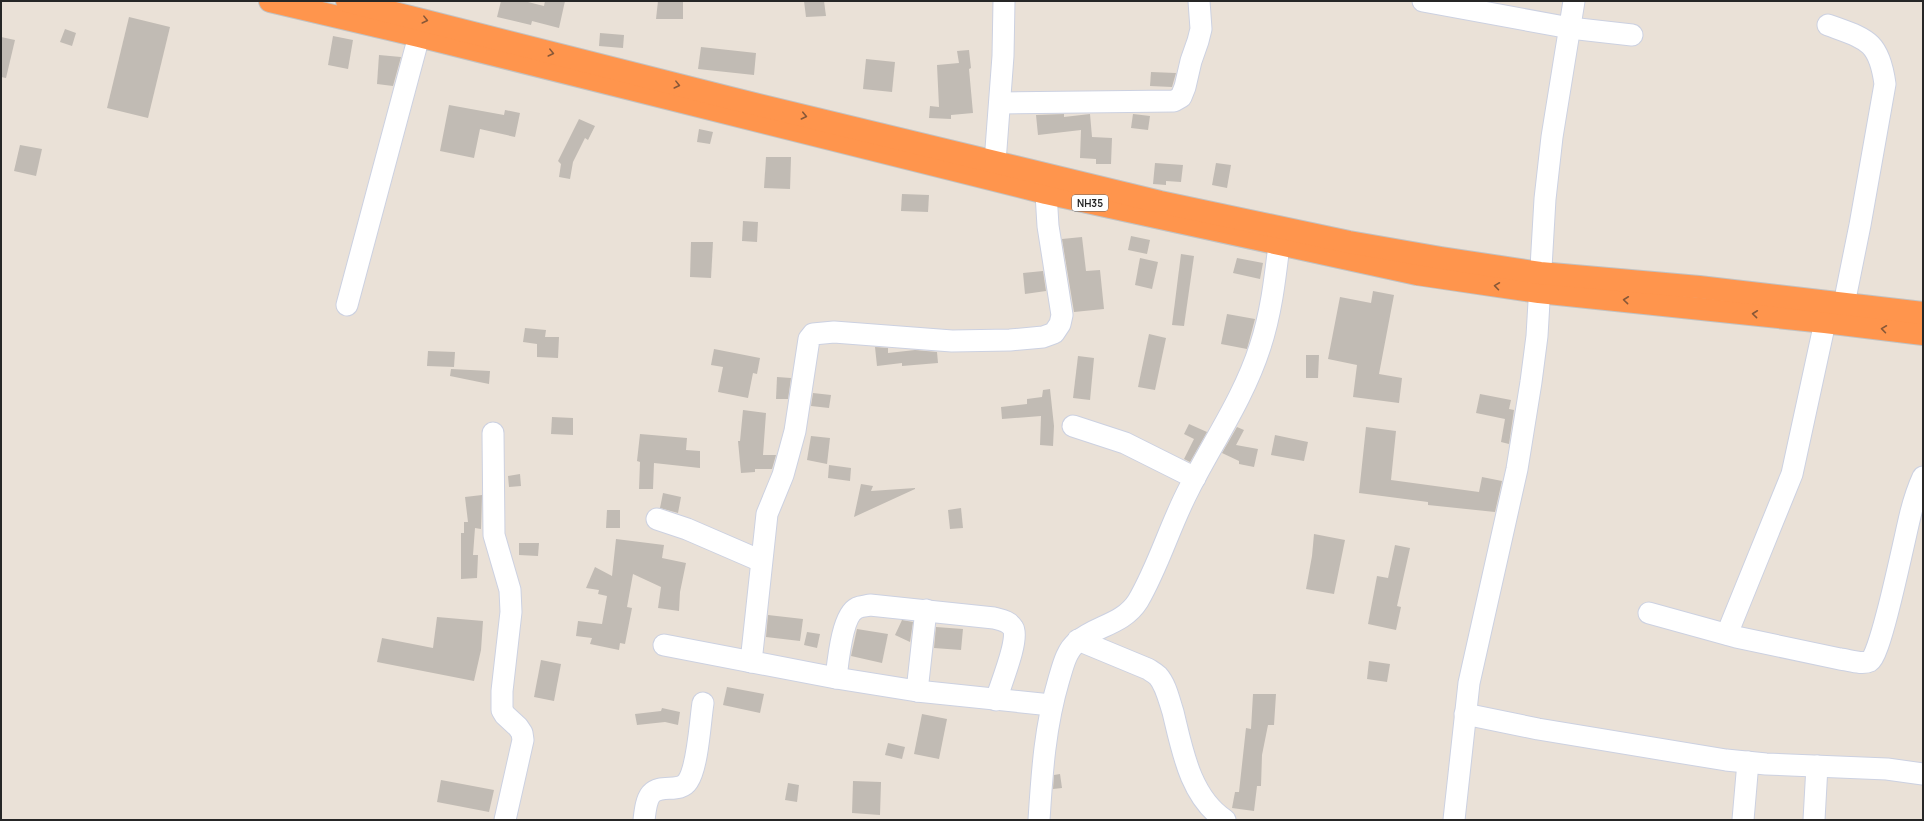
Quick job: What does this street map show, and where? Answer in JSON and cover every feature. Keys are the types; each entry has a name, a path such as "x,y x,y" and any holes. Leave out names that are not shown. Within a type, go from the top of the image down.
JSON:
{"highway":[{"name":"NH35","path":"270,1 419,36 1046,193 1417,274 1540,282 1699,287 1923,313"},
{"name":"NH35","path":"347,1 403,8 730,98 1160,202 1349,242 1441,258 1540,282 1825,322 1923,334"}],"street":[{"path":"995,162 1003,56 1004,1"},
{"path":"1000,103 1174,101 1181,97 1198,41 1201,29 1199,1"},
{"path":"1423,1 1570,28 1632,35"},
{"path":"1454,820 1469,683 1517,469 1531,382 1537,336 1552,136 1574,1"},
{"path":"1828,25 1860,37 1874,48 1882,63 1885,84 1860,225 1844,304"},
{"path":"347,305 419,36"},
{"path":"751,662 761,560 768,514 783,474 795,431 809,338 813,334 834,332 952,341 1010,340 1042,337 1054,333 1060,324 1062,315 1048,226 1046,193"},
{"path":"1039,820 1044,751 1051,705 1065,659 1071,648 1078,640 1114,622 1136,603 1148,584 1188,489 1225,424 1260,348 1267,323 1279,245"},
{"path":"1727,634 1792,474 1825,322"},
{"path":"1073,426 1125,443 1195,478"},
{"path":"493,433 494,535 510,590 511,612 502,691 502,710 505,715 518,727 522,733 523,740 505,820"},
{"path":"1649,613 1727,634 1840,659 1858,662 1871,660 1875,656 1882,634 1912,510 1923,477"},
{"path":"657,519 687,529 761,560"},
{"path":"836,678 844,629 849,615 857,608 870,605 994,618 1006,622 1014,628 1015,639 1013,650 996,700"},
{"path":"917,691 926,610"},
{"path":"1078,640 1148,669 1157,675 1163,684 1170,704 1186,764 1204,799 1225,820"},
{"path":"664,645 836,678 917,691 1051,705"},
{"path":"644,820 648,800 651,794 657,790 682,786 687,782 695,759 703,703"},
{"path":"1465,714 1538,729 1726,760 1886,769 1923,774"},
{"path":"1743,820 1748,762"},
{"path":"1814,820 1817,766"},
{"path":"1199,820 1204,799"}],"building":[{"path":"501,1 524,1 544,6 545,1 565,1 559,28 532,21 531,25 497,17"},
{"path":"658,1 683,1 683,19 656,19"},
{"path":"804,1 824,1 826,16 806,17"},
{"path":"129,17 170,27 148,118 107,108"},
{"path":"65,29 76,33 72,46 60,42"},
{"path":"600,33 624,35 623,48 599,46"},
{"path":"333,36 353,40 348,69 328,65"},
{"path":"1,37 15,40 6,78 1,77"},
{"path":"701,47 756,53 754,75 698,69"},
{"path":"969,50 971,68 969,69 973,113 951,115 951,119 929,118 930,106 939,107 937,65 959,63 957,51"},
{"path":"379,55 401,57 393,86 377,84"},
{"path":"866,59 895,62 892,92 863,89"},
{"path":"1151,72 1176,73 1172,87 1150,86"},
{"path":"449,105 504,115 505,110 520,113 515,137 480,129 474,158 440,151"},
{"path":"1064,114 1064,117 1090,114 1092,137 1112,138 1111,164 1096,164 1096,159 1080,158 1081,130 1038,135 1036,115"},
{"path":"1133,114 1150,116 1148,130 1131,128"},
{"path":"579,119 595,126 588,140 585,138 573,162 570,179 559,177 561,164 558,161"},
{"path":"699,129 713,132 710,144 697,142"},
{"path":"20,145 42,149 36,176 14,171"},
{"path":"766,157 791,157 790,189 764,188"},
{"path":"1155,163 1183,165 1181,182 1166,181 1166,185 1153,184"},
{"path":"1216,163 1231,165 1227,188 1212,185"},
{"path":"902,194 929,195 928,212 901,211"},
{"path":"743,221 758,222 757,242 742,241"},
{"path":"1131,236 1150,240 1147,254 1128,250"},
{"path":"1082,237 1086,271 1100,270 1104,309 1074,312 1062,239"},
{"path":"691,242 713,242 711,278 690,277"},
{"path":"1181,254 1194,256 1184,326 1172,325"},
{"path":"1140,258 1158,262 1152,289 1135,285"},
{"path":"1237,258 1263,263 1260,279 1233,273"},
{"path":"1043,271 1046,291 1025,294 1023,273"},
{"path":"1373,291 1394,295 1379,374 1402,378 1399,403 1353,397 1357,365 1328,359 1340,297 1371,303"},
{"path":"1227,314 1255,319 1247,349 1221,344"},
{"path":"525,328 546,330 545,337 559,337 558,358 537,357 537,344 523,342"},
{"path":"1149,334 1166,338 1155,390 1138,387"},
{"path":"875,347 888,348 888,353 915,350 937,352 938,363 902,366 902,363 877,366"},
{"path":"714,349 760,358 757,374 753,373 748,398 718,392 723,367 711,365"},
{"path":"428,351 455,352 454,367 427,366"},
{"path":"1306,355 1319,355 1318,378 1306,378"},
{"path":"1078,356 1094,358 1090,400 1073,398"},
{"path":"451,369 490,371 489,384 450,376"},
{"path":"777,377 791,378 788,399 776,399"},
{"path":"1050,389 1054,426 1053,446 1040,445 1041,416 1002,419 1001,407 1027,404 1027,399 1042,397 1043,390"},
{"path":"813,393 831,395 829,408 811,406"},
{"path":"1480,394 1511,400 1509,409 1514,410 1509,444 1501,442 1505,419 1476,413"},
{"path":"743,410 766,413 763,455 776,455 772,469 755,469 755,472 741,473 738,441 740,441"},
{"path":"552,417 573,418 573,435 551,434"},
{"path":"1189,424 1207,432 1190,462 1184,459 1194,439 1184,434"},
{"path":"1237,427 1244,430 1236,445 1258,449 1254,467 1239,464 1239,461 1222,453"},
{"path":"1366,427 1396,431 1391,480 1479,492 1482,477 1502,481 1495,512 1428,505 1428,502 1359,493"},
{"path":"640,434 687,438 686,450 700,451 700,468 654,463 653,489 639,489 640,462 637,461"},
{"path":"1275,435 1308,442 1304,461 1271,455"},
{"path":"811,436 830,438 827,464 807,460"},
{"path":"829,465 851,468 850,481 828,478"},
{"path":"520,474 521,486 509,487 508,476"},
{"path":"861,484 873,486 871,491 915,489 854,517"},
{"path":"663,493 681,497 678,513 660,508"},
{"path":"482,495 481,529 475,528 473,555 478,555 477,578 461,579 461,533 464,533 464,522 468,522 465,497"},
{"path":"961,508 963,528 950,529 948,510"},
{"path":"607,510 620,510 620,528 606,528"},
{"path":"1314,534 1345,540 1334,594 1306,589"},
{"path":"616,539 664,545 662,558 686,563 680,592 679,611 658,608 661,587 633,574 627,607 632,608 625,644 620,643 619,650 590,644 592,638 576,636 578,621 602,624 607,596 598,594 599,590 586,588 595,567 612,576"},
{"path":"519,543 539,543 538,556 519,555"},
{"path":"1395,545 1410,548 1397,606 1401,607 1396,630 1368,624 1377,576 1388,578"},
{"path":"768,615 803,619 800,641 766,637"},
{"path":"437,617 483,621 481,650 474,681 377,662 382,638 433,648"},
{"path":"902,620 913,622 910,642 895,635"},
{"path":"936,627 963,629 961,650 934,648"},
{"path":"857,629 888,634 882,663 851,656"},
{"path":"807,632 820,634 817,648 804,645"},
{"path":"541,660 561,664 554,701 534,697"},
{"path":"1369,661 1390,664 1387,682 1367,679"},
{"path":"727,687 764,694 760,713 723,705"},
{"path":"1253,694 1276,694 1274,725 1268,725 1262,755 1261,786 1257,786 1254,811 1232,808 1235,792 1239,792 1246,728 1251,729"},
{"path":"662,708 680,712 678,725 665,722 637,725 635,714 661,711"},
{"path":"922,714 947,719 939,759 914,754"},
{"path":"888,743 905,747 902,759 885,755"},
{"path":"1060,774 1062,788 1053,789 1054,775"},
{"path":"441,780 494,790 489,812 437,802"},
{"path":"853,781 881,782 880,815 852,813"},
{"path":"788,783 799,785 797,802 785,800"}]}
